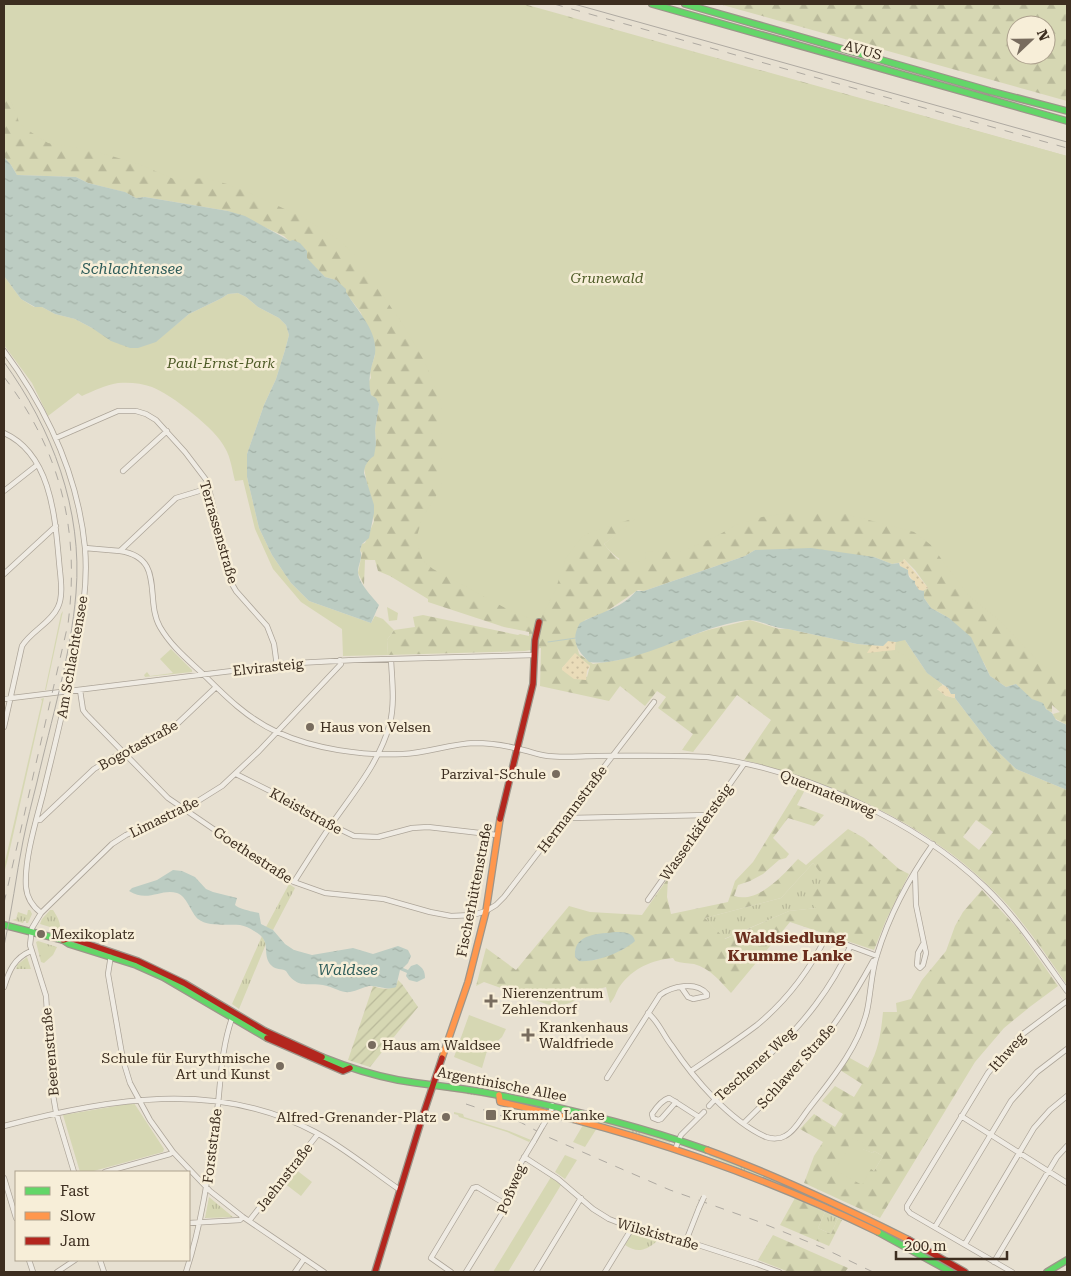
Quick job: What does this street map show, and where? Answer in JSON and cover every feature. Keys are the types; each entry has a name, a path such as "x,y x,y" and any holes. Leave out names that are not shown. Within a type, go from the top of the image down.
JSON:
{"main road":[{"name":"AVUS","path":"652,4 1067,120"},
{"name":"AVUS","path":"685,4 990,91 1067,111"},
{"name":"Fischerhüttenstraße","path":"375,1272 468,982 486,912 497,835 533,684 535,640 539,622"},
{"name":"Argentinische Allee","path":"4,925 63,940 69,944 138,960 166,973 264,1031 350,1068 392,1079 434,1084 552,1105 679,1140 751,1167 817,1196 916,1244 965,1272"},
{"name":"Argentinische Allee","path":"112,954 163,977 262,1036 343,1071 350,1068"},
{"name":"Argentinische Allee","path":"499,1095 500,1102 551,1112 623,1131 676,1147 755,1176 832,1210 907,1247 951,1272"},
{"path":"1047,1272 1067,1260"}],"street":[{"name":"Am Schlachtensee","path":"4,351 24,378 41,406 56,438 70,476 84,548 85,595 68,691 29,858 26,886 29,899 41,913"},
{"name":"Terrassenstraße","path":"56,438 109,414 127,410 146,414 156,420 167,431 204,475 209,488 232,584 267,626 274,644 276,666"},
{"path":"122,471 167,431"},
{"path":"4,434 20,443 37,465 48,493 56,526 61,587 60,601 56,611 27,638 22,646 4,728"},
{"path":"4,491 37,465"},
{"path":"84,548 120,551 176,498 209,488"},
{"path":"4,574 56,526"},
{"name":"Quermatenweg","path":"120,551 134,555 148,568 151,576 154,611 158,625 172,645 216,687 252,717 277,732 301,741 327,747 378,754 403,754 474,743 517,748 547,756 687,756 744,764 804,781 854,801 895,821 933,844 968,872 1001,904 1021,927 1067,991"},
{"name":"Elvirasteig","path":"4,699 203,674 340,660 534,655"},
{"path":"294,882 358,788 378,754 390,723 394,690 391,659"},
{"name":"Limastraße","path":"32,932 34,922 41,913 112,844 126,835 185,810 211,794 236,774 340,664 340,660"},
{"name":"Bogotastraße","path":"37,820 40,820 94,768 123,752 155,738 176,724 216,687"},
{"name":"Goethestraße","path":"80,690 83,710 168,798 269,868 294,882 325,893 384,899 440,915 467,916 486,912"},
{"name":"Hermannstraße","path":"486,912 504,897 654,702"},
{"name":"Wasserkäfersteig","path":"648,900 744,764"},
{"name":"Kleiststraße","path":"236,774 302,807 347,834 361,837 378,837 412,828 428,827 497,835"},
{"path":"567,816 570,818 606,818 709,815"},
{"path":"648,1013 656,1020 671,1046 716,1099 744,1123 766,1137 772,1139 785,1136 791,1132 848,1056 867,1010 876,956 898,902 933,844"},
{"path":"915,871 915,895 923,944"},
{"name":"Beerenstraße","path":"32,932 31,951 46,996 50,1077 56,1112 74,1171"},
{"path":"691,1071 757,1025 775,1008 801,978 826,938 876,956"},
{"name":"Teschener Weg","path":"709,1106 770,1054 794,1030 825,990 850,946"},
{"path":"4,987 9,971 18,959 31,951"},
{"path":"112,954 108,974 127,1074 138,1099 172,1152 207,1188 243,1217 324,1272"},
{"name":"Schlawer Straße","path":"744,1123 786,1081 837,1021 876,956"},
{"path":"607,1078 658,997 663,993 681,987 696,986 705,991 707,996 693,999 688,997 681,987"},
{"name":"Ithweg","path":"935,1227 910,1212 907,1206 982,1081 1011,1044 1029,1028 1067,1001"},
{"name":"Forststraße","path":"190,1257 207,1188 221,1062 232,1018"},
{"path":"1012,1272 935,1227 1003,1112 1037,1072 1067,1049"},
{"path":"965,1244 1034,1128 1043,1117 1067,1096"},
{"path":"4,1126 56,1112 138,1099 177,1098 218,1101 270,1113 292,1121 318,1134 400,1190"},
{"path":"676,1102 658,1120 655,1120 652,1116 654,1111 667,1098 676,1102 699,1117"},
{"name":"Poßweg","path":"466,1272 507,1205 516,1174 551,1112 552,1105"},
{"name":"Teschener Weg","path":"676,1147 679,1140 704,1112"},
{"path":"961,1116 1067,1183"},
{"name":"Jaehnstraße","path":"249,1221 318,1134"},
{"path":"994,1262 1048,1171 1067,1146"},
{"path":"108,1171 172,1152"},
{"name":"Wilskistraße","path":"524,1157 558,1179 602,1215 632,1228 686,1241 779,1272"},
{"path":"4,1178 15,1215"},
{"path":"451,1272 431,1258 473,1188 477,1187 507,1205"},
{"path":"686,1241 704,1197"},
{"path":"536,1272 581,1198"},
{"path":"190,1223 240,1220 243,1217"},
{"path":"605,1272 632,1228"},
{"path":"295,1272 304,1259"},
{"path":"57,1272 74,1261"}],"green space":[{"name":"Grunewald","path":"4,4 524,4 1067,156 1067,725 1054,718 1053,714 1060,712 1052,705 1052,712 1048,711 1016,684 1006,687 990,676 984,663 949,618 931,608 924,598 924,592 922,591 928,588 904,559 903,562 892,564 874,557 755,550 745,556 644,591 638,590 604,613 585,620 575,638 579,654 593,664 619,660 708,630 750,620 779,629 788,629 857,644 883,646 888,641 900,640 927,673 943,685 937,689 946,696 955,698 991,745 1016,769 1067,790 1067,985 1012,910 976,874 947,850 884,812 850,796 780,770 744,760 771,720 737,695 693,752 682,750 693,734 658,708 666,697 657,691 645,706 620,686 609,701 540,686 541,648 525,651 388,655 387,640 394,630 415,627 413,617 423,615 518,635 529,636 529,632 504,627 428,602 428,599 390,576 378,571 375,560 365,560 364,585 358,573 362,553 360,550 374,521 364,468 376,444 375,430 379,404 371,395 368,383 371,378 370,371 375,355 361,313 336,280 325,277 284,236 228,211 145,197 136,198 124,192 88,183 76,177 17,175 4,157","holes":["640,517 619,560 604,544","575,654 590,666 587,677 562,668","976,820 993,832 979,850 963,837"]},
{"name":"Grunewald","path":"4,4 520,4 1067,156 1067,681 1038,661 999,620 969,596 931,545 914,532 842,513 790,513 762,517 736,525 715,537 683,551 646,552 645,559 639,562 622,560 604,544 638,517 591,532 582,537 566,558 555,591 539,622 507,609 433,569 423,561 416,539 423,516 442,487 442,404 424,360 402,323 354,254 339,240 304,218 227,184 205,178 176,180 139,164 94,151 48,143 26,129 19,123 4,88"},
{"path":"719,4 1067,4 1067,101"},
{"name":"Paul-Ernst-Park","path":"4,276 21,299 34,307 42,307 55,314 75,319 92,328 155,342 189,314 228,294 238,293 258,307 279,318 286,325 289,335 276,379 264,405 247,454 247,477 259,528 272,555 291,583 309,601 371,623 375,616 383,619 394,630 387,640 388,655 343,656 342,629 301,602 273,569 255,529 243,480 235,481 229,456 220,440 203,423 170,397 148,386 135,383 118,383 82,396 78,393 48,416 32,383 4,345"},
{"path":"387,607 398,613 397,620 389,621"},
{"path":"63,611 46,690 45,690 61,614"},
{"path":"905,640 927,673 942,684 937,689 906,656 895,650 896,642"},
{"path":"171,649 192,672 145,677 144,675 147,672 150,676 173,673 160,659"},
{"path":"44,698 7,862 4,873 41,699"},
{"path":"801,784 807,786 797,805 824,815 814,826 788,818 773,838 789,854 763,874 738,885 734,896 752,896 761,892 777,880 798,859 806,865 848,829 864,838 899,869 909,874 886,920 874,950 790,922 731,993 715,976 705,969 694,964 675,961 673,958 650,963 631,974 620,986 610,1003 606,987 588,992 569,1003 549,1005 484,982 476,986 486,948 516,970 569,906 590,912 642,915 668,878 667,897 671,914 728,902 735,881 753,862","holes":["813,863 826,880 805,896 816,908 789,911 725,939 705,918 781,898","608,933 624,949 595,960 579,961 575,957 575,950 597,935"]},
{"path":"813,863 827,880 817,908 789,911 724,939 705,918 781,898"},
{"path":"289,884 295,888 273,930 266,927"},
{"path":"982,890 1018,929 1058,986 1004,1028 975,1062 880,1218 804,1183 814,1156 823,1142 800,1129 814,1114 835,1127 843,1114 822,1101 835,1086 854,1097 862,1084 840,1070 848,1057 868,1068 877,1048 883,1012 897,1012 896,1003 911,999 922,980 946,951 955,926 963,912","holes":["849,1146 873,1153 874,1151 883,1156 874,1171"]},
{"path":"28,910 32,914 28,923 26,921 23,923 12,920 16,919 18,912 27,915"},
{"path":"50,910 53,910 57,917 60,930 40,924"},
{"path":"262,936 266,944 239,1009 232,1004"},
{"path":"36,942 57,947 53,955 44,963 41,962"},
{"path":"27,957 31,969 16,969 17,965"},
{"path":"398,980 418,1007 370,1067 348,1060 373,986 391,988 396,986"},
{"path":"469,1015 506,1029 502,1037 487,1051 482,1068 454,1057"},
{"path":"442,1087 497,1097 497,1099 442,1090"},
{"path":"134,1103 164,1149 163,1152 94,1171 80,1171 63,1115"},
{"path":"557,1108 671,1140 670,1143 556,1111"},
{"path":"454,1112 531,1140 529,1142 507,1132 459,1117"},
{"path":"583,1125 597,1128 585,1147 573,1142"},
{"path":"850,1137 865,1143 863,1149 873,1153 874,1151 883,1156 874,1171 871,1169 862,1185 835,1170 849,1147"},
{"path":"710,1154 762,1174 874,1225 873,1227 784,1186 709,1156"},
{"path":"565,1155 577,1160 565,1179 555,1172"},
{"path":"295,1169 312,1182 301,1196 284,1183"},
{"path":"551,1177 561,1185 508,1272 493,1272"},
{"path":"209,1197 233,1217 205,1218"},
{"path":"795,1198 825,1212 818,1228 831,1234 838,1218 842,1220 829,1246 780,1225"},
{"path":"825,1212 838,1218 831,1234 818,1228"},
{"path":"877,1226 961,1272 956,1272 876,1229"},
{"path":"633,1231 657,1237 656,1242 641,1250 629,1248 625,1245"},
{"path":"773,1235 848,1268 845,1272 789,1272 758,1260"}],"sand":[{"path":"904,559 928,588 922,591 919,590 905,569 900,566 899,563"},
{"path":"888,641 896,642 895,650 867,653 872,645 883,646"},
{"path":"575,653 590,666 587,671 586,680 574,679 562,670"},
{"path":"943,685 948,688 951,694 955,694 955,698 946,696 937,689"}],"water":[{"name":"Schlachtensee","path":"4,157 17,175 76,177 88,183 125,192 136,198 145,197 228,211 245,216 290,241 293,240 300,243 307,251 307,258 325,277 336,280 346,289 346,292 366,321 375,345 370,382 371,395 376,398 379,404 375,430 376,444 374,456 367,463 364,473 374,505 374,513 369,538 362,544 360,550 361,558 358,570 362,584 379,605 371,623 309,601 291,583 272,555 259,528 247,477 247,454 285,350 289,335 286,325 279,318 258,307 246,297 238,293 228,294 189,314 156,342 138,348 130,348 111,341 75,319 55,314 42,307 35,307 21,299 4,276"},
{"path":"811,548 874,557 892,564 899,563 900,566 908,570 909,577 915,581 919,590 924,591 924,598 931,608 949,618 971,637 990,676 1006,687 1016,684 1032,699 1043,703 1056,720 1067,725 1067,790 1016,769 991,745 955,698 955,694 951,694 948,688 927,673 905,640 888,641 883,646 857,644 748,620 719,626 649,652 612,661 589,662 578,649 575,640 580,623 624,602 636,591 644,591 745,556 755,550"},
{"name":"Waldsee","path":"173,870 182,871 195,877 206,889 237,898 235,905 259,913 261,924 273,930 285,944 294,950 312,955 353,948 373,954 398,946 408,950 411,956 403,968 408,970 411,966 417,964 425,973 425,978 417,982 409,980 406,976 407,973 400,970 396,987 369,986 350,992 295,981 286,971 272,966 267,957 264,939 251,929 240,925 202,922 195,916 184,897 177,893 165,892 142,896 129,891 132,888 157,880"},
{"path":"616,932 630,934 635,941 623,949 601,958 579,961 575,957 575,949 583,939 595,934"}],"waterway":[{"path":"548,642 576,638"}],"tram line":[{"path":"574,4 1067,142"},
{"path":"4,362 36,414 50,442 61,471 69,501 77,562 76,593 70,640 25,834 4,946"}],"railway":[{"path":"554,4 1067,148"},
{"path":"4,377 24,405 40,434 52,463 62,493 68,524 71,557 68,624 4,903"},
{"path":"466,1104 520,1122 548,1137 670,1190 757,1221 823,1248 873,1272"}],"traffic: fast":[{"path":"652,4 1067,121"},
{"path":"685,4 990,91 1067,111"},
{"path":"4,925 63,940 69,944 136,965 163,977 267,1038"},
{"path":"322,1057 388,1078 482,1092 539,1103 624,1124 707,1150"},
{"path":"878,1232 951,1272"},
{"path":"1047,1272 1067,1260"}],"traffic: slow":[{"path":"442,1058 468,982 486,911 500,819"},
{"path":"499,1095 500,1102 597,1126 693,1155 786,1191 878,1232"},
{"path":"707,1150 809,1192 909,1240"}],"traffic: jam":[{"path":"500,819 533,684 535,640 539,622"},
{"path":"63,940 70,938 138,961 184,983 265,1031 322,1057"},
{"path":"267,1038 343,1071 350,1068"},
{"path":"375,1272 442,1058"},
{"path":"909,1240 965,1272"}],"place":[{"name":"Haus von Velsen","path":"310,727"},
{"name":"Parzival-Schule","path":"556,774"},
{"name":"Mexikoplatz","path":"41,934"},
{"name":"Nierenzentrum Zehlendorf","path":"491,1001"},
{"name":"Krankenhaus Waldfriede","path":"528,1035"},
{"name":"Haus am Waldsee","path":"372,1045"},
{"name":"Schule für Eurythmische Art und Kunst","path":"280,1066"},
{"name":"Krumme Lanke","path":"491,1115"},
{"name":"Alfred-Grenander-Platz","path":"446,1117"}],"district":[{"name":"Waldsiedlung Krumme Lanke","path":"790,946"}]}
